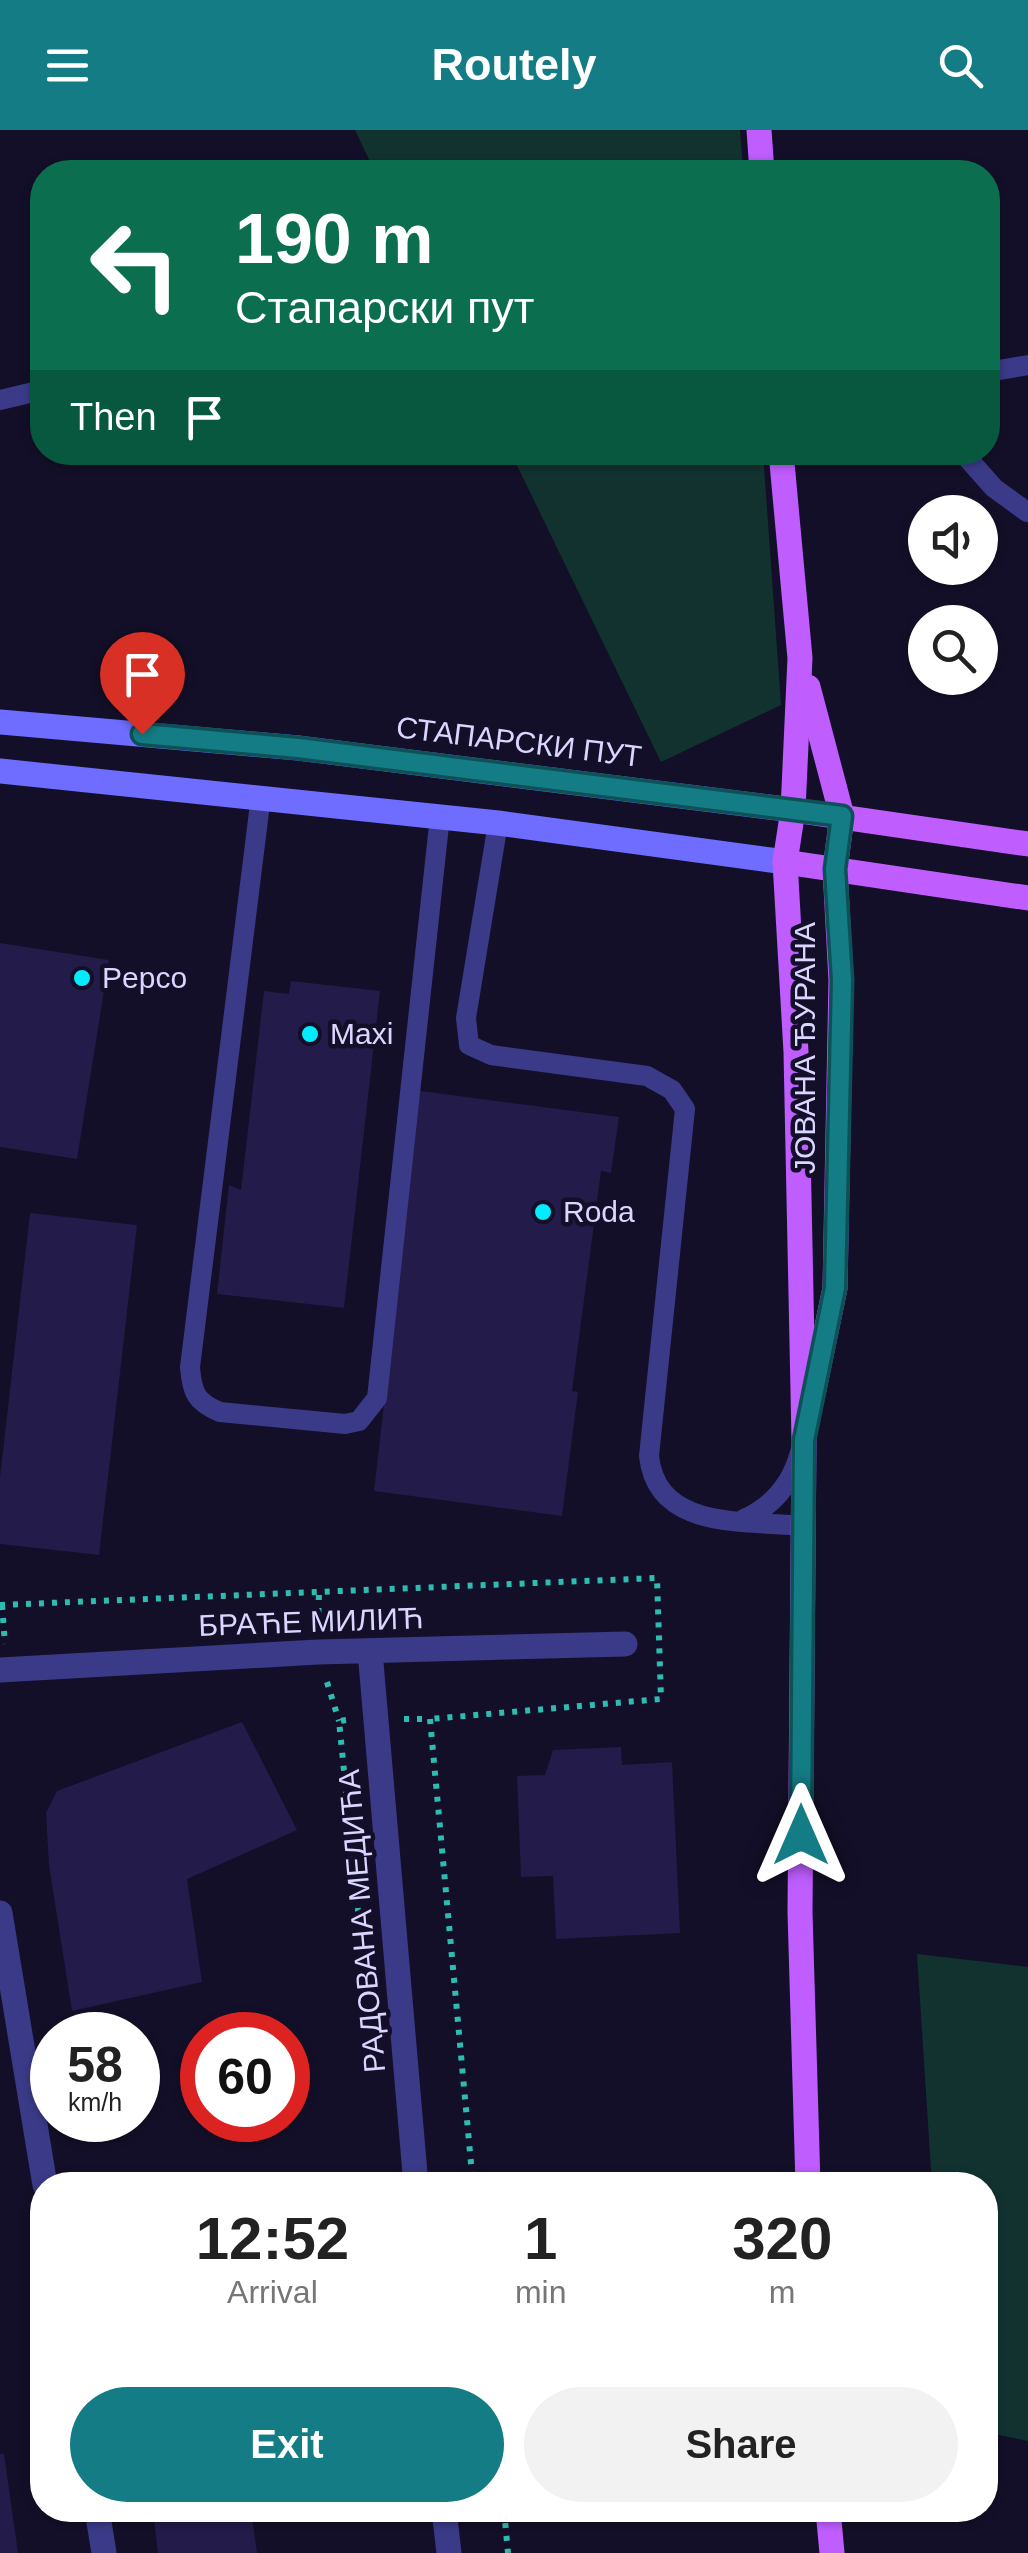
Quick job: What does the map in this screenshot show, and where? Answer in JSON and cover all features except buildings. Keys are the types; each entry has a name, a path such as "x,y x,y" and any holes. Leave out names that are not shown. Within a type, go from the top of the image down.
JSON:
{"main road":[{"path":"759,130 761,160"},
{"name":"ЈОВАНА ЂУРАНА","path":"782,465 800,658 793,810 785,862 796,1052 804,1440 800,1912 808,2172"},
{"name":"ЈОВАНА ЂУРАНА","path":"800,658 842,816 835,869 842,980 835,1288 804,1440"},
{"name":"СТАПАРСКИ ПУТ","path":"0,722 298,748 842,816 1028,844"},
{"path":"0,771 498,822 1028,898"},
{"path":"829,2522 832,2553"}],"street":[{"name":"БРАЋЕ МИЛИЋ","path":"0,1670 625,1644"},
{"name":"РАДОВАНА МЕДИЋА","path":"370,1652 415,2172"},
{"path":"0,1912 43,2172"},
{"path":"99,2522 104,2553"},
{"path":"445,2522 449,2553"}],"lane":[{"path":"1000,370 1028,366"},
{"path":"0,400 30,393"},
{"path":"974,465 994,488 1027,512"},
{"path":"262,796 190,1367 192,1390 202,1404 220,1412 345,1424 360,1421 376,1398 440,816"},
{"path":"498,822 465,1034 478,1052 647,1076 672,1090 685,1109 649,1456 651,1474 666,1501 683,1511 803,1526"},
{"path":"742,1520 769,1506 780,1492 794,1473 804,1440"}],"path":[{"path":"505,2522 508,2553"}],"green space":[{"path":"355,130 740,130 742,160 369,160"},
{"path":"517,465 764,465 781,705 661,762"},
{"path":"917,1954 1028,1967 1028,2441 998,2435 998,2172 931,2172"}],"place":[{"name":"Pepco","path":"82,978"},
{"name":"Maxi","path":"310,1034"},
{"name":"Roda","path":"543,1212"}],"route":[{"path":"142,734 298,748 842,816 835,869 842,980 835,1288 804,1440 801,1835"}]}
